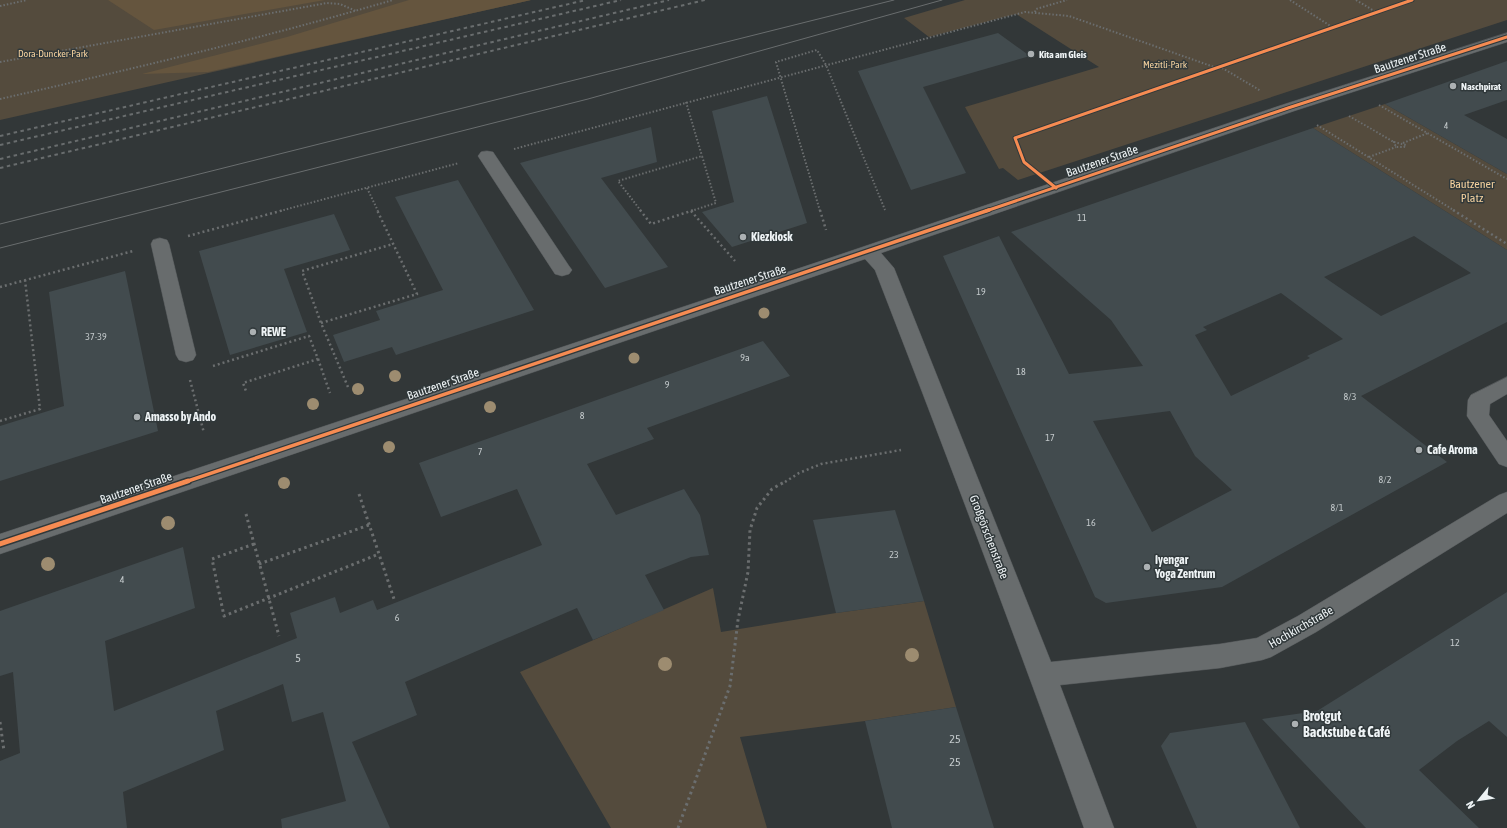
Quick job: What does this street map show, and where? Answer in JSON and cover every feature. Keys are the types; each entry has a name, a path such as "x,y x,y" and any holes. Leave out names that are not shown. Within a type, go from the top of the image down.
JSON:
{"street":[{"name":"Bautzener Straße","path":"0,544 1288,108 1507,37"},
{"path":"488,156 562,270"},
{"path":"160,244 187,364"},
{"name":"Großgörschenstraße","path":"869,251 884,268 1043,676 1099,828"},
{"path":"1507,385 1479,400 1478,416 1507,458"},
{"name":"Hochkirchstraße","path":"1043,676 1220,656 1262,649 1307,624 1507,501"}],"path":[{"path":"0,6 27,0"},
{"path":"0,99 302,28 393,0"},
{"path":"1035,12 1036,9 1067,0"},
{"path":"1290,0 1332,28"},
{"path":"1356,0 1376,12"},
{"path":"0,62 327,3 340,4 357,11"},
{"path":"0,287 1016,14 1035,12 1069,16 1214,67"},
{"path":"826,230 776,62 817,50 826,65 885,210"},
{"path":"1219,66 1253,86"},
{"path":"686,102 703,156 716,203 651,224 618,181 703,156"},
{"path":"1375,102 1507,179"},
{"path":"1347,114 1394,142 1402,143 1428,133"},
{"path":"1314,124 1507,244"},
{"path":"1394,142 1396,146"},
{"path":"1368,157 1396,146 1404,148 1406,145 1402,143"},
{"path":"321,323 417,294 367,188"},
{"path":"691,211 735,261"},
{"path":"348,387 321,323 302,271 393,244"},
{"path":"0,421 40,409 25,280"},
{"path":"211,366 309,336 330,393"},
{"path":"246,391 244,383 318,359"},
{"path":"187,364 204,433"},
{"path":"678,828 730,686 738,620 748,572 750,530 757,508 772,489 799,473 821,464 901,450"},
{"path":"359,494 394,599"},
{"path":"246,514 279,636"},
{"path":"259,564 369,525"},
{"path":"254,544 212,559 224,616 379,554"},
{"path":"0,722 4,751"}],"green space":[{"name":"Dora-Duncker-Park","path":"0,0 531,0 0,120"},
{"name":"Mezitli-Park","path":"965,0 1507,0 1507,20 1018,180 1003,168 999,169 965,107 1099,67 1016,14 929,37 904,18"},
{"name":"Bautzener Platz","path":"1385,104 1507,174 1507,250 1313,128"},
{"path":"713,588 721,632 836,613 924,601 956,707 865,721 740,737 767,828 611,828 520,672"}],"shaded area":[{"path":"108,0 325,0 154,30"},
{"path":"409,0 531,0 208,72 142,74 287,37"}],"building":[{"path":"998,33 1030,56 923,87 966,173 911,190 858,71"},
{"path":"1507,61 1507,100 1464,115 1507,139 1507,174 1385,104"},
{"path":"767,96 807,223 732,247 702,212 734,202 712,111"},
{"path":"651,127 657,162 601,178 668,267 605,288 520,163"},
{"path":"1313,128 1507,250 1507,322 1361,396 1447,462 1222,587 1106,603 1095,597 943,256 999,236 1069,374 1143,366 1111,320 1011,232","holes":["1414,236 1471,273 1381,316 1324,277","1281,293 1343,339 1307,356 1310,358 1231,396 1195,335 1207,330 1203,327","1170,411 1195,456 1232,490 1152,532 1093,421"]},
{"path":"458,180 534,310 396,355 392,347 344,362 333,335 380,320 376,311 443,290 395,197"},
{"path":"334,214 350,250 284,269 307,332 230,355 199,251"},
{"path":"125,271 158,431 0,481 0,426 64,406 49,292"},
{"path":"763,341 790,376 647,428 654,439 587,464 616,515 684,489 700,515 709,555 691,557 645,575 664,610 593,640 577,608 405,682 417,715 352,742 390,828 282,828 281,819 346,801 323,712 292,722 283,684 216,711 224,750 123,792 127,828 0,828 0,761 20,753 13,672 0,676 0,611 183,547 195,608 105,641 114,711 297,638 290,613 335,597 340,613 373,600 377,610 542,545 517,489 441,517 419,463"},
{"path":"895,510 924,601 836,613 813,520"},
{"path":"1507,592 1507,737 1489,721 1457,741 1419,770 1479,828 1366,828 1262,719 1317,711"},
{"path":"956,707 994,828 892,828 865,721"},
{"path":"1245,722 1300,828 1197,828 1161,746 1170,733"}],"tram line":[{"path":"0,224 894,0"},
{"path":"0,248 588,99 942,0"}],"railway":[{"path":"0,136 586,0"},
{"path":"0,145 621,0"},
{"path":"0,159 669,0"},
{"path":"0,168 705,0"}],"cycle path":[{"path":"1056,188 1024,162 1015,138 1412,0"},
{"path":"0,544 837,262 1288,108 1507,37"}],"place":[{"name":"Kita am Gleis","path":"1031,54"},
{"name":"Naschpirat","path":"1453,86"},
{"name":"Kiezkiosk","path":"743,237"},
{"name":"REWE","path":"253,332"},
{"name":"Amasso by Ando","path":"137,417"},
{"name":"Cafe Aroma","path":"1419,450"},
{"name":"Iyengar Yoga Zentrum","path":"1147,567"},
{"name":"Brotgut Backstube & Café","path":"1295,724"}]}
